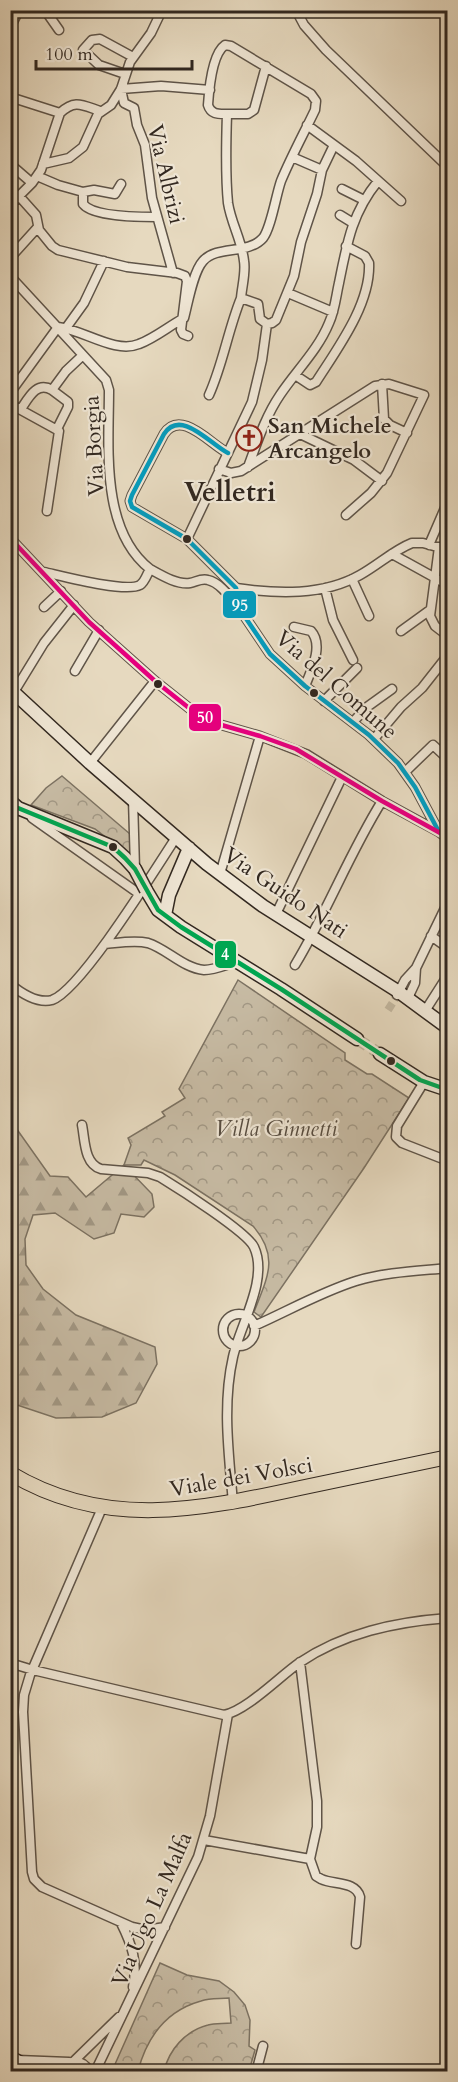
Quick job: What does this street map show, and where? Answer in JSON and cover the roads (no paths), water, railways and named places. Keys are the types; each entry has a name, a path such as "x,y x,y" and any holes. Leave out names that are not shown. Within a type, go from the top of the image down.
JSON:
{"main road":[{"name":"Viale dei Volsci","path":"10,1473 62,1497 102,1508 160,1511 233,1503 447,1457"}],"street":[{"path":"10,28 19,10"},
{"path":"45,10 60,30"},
{"path":"10,205 34,179 44,164 60,113 69,105 74,104 100,111 109,107 121,88 133,57 151,33 162,10"},
{"path":"296,10 304,25 326,50 447,167"},
{"path":"126,74 99,65 82,50 97,38 133,57"},
{"path":"188,336 181,330 198,269 203,260 210,256 255,244 262,239 280,185 315,107 316,101 313,96 266,66 225,45 219,51 212,74 208,105 210,111 214,114 248,114 254,110 266,66"},
{"path":"121,88 162,86 210,90"},
{"name":"Via Albrizi","path":"121,88 124,103 134,108 137,125 144,142 150,193 173,273 183,274 186,278 184,318"},
{"path":"10,97 60,113"},
{"path":"44,164 66,159 80,151 100,111"},
{"path":"209,395 241,298 245,265 228,202 227,114"},
{"path":"307,125 401,201"},
{"path":"267,324 276,320 288,293 322,170 334,146"},
{"path":"292,157 322,170"},
{"path":"10,164 34,179 83,192 94,190 115,194 121,184"},
{"path":"248,467 272,409 322,337 333,312 353,223 364,200 378,181"},
{"path":"342,189 364,200"},
{"path":"83,192 83,204 90,210 129,218 156,217"},
{"path":"19,196 36,215 38,227 58,250 127,267 173,273"},
{"path":"340,215 353,223"},
{"path":"10,258 38,227"},
{"path":"295,375 310,385 316,382 360,307 369,264 365,256 346,246"},
{"path":"10,393 84,303 104,261"},
{"name":"Via Borgia","path":"10,276 62,327 83,355 104,376 108,387 108,461 117,515 131,549 150,569"},
{"path":"288,293 333,312"},
{"path":"241,298 258,304 260,319 267,324"},
{"path":"62,327 78,330 111,345 129,346 146,341 184,318"},
{"path":"187,539 249,409 257,386 267,324"},
{"path":"52,390 66,371 83,355"},
{"path":"382,384 384,419 390,425 407,433"},
{"path":"219,469 234,473 248,467 375,386 392,385 424,395 392,467 368,497 346,515"},
{"path":"21,409 28,398 40,387 45,386 66,398 68,402 68,407 57,429"},
{"path":"10,404 57,429 60,435 47,511"},
{"path":"228,453 189,428 172,425 165,432 132,495 130,501 134,510 187,539 236,588 279,592 325,588 352,579 412,543 443,549 430,610 433,623 447,636"},
{"path":"300,434 354,460 382,481"},
{"path":"429,545 447,501"},
{"path":"10,538 99,630 155,681 206,718 306,754 382,801 439,832 447,839"},
{"path":"393,554 447,585"},
{"path":"43,572 94,583 134,586 143,582 150,569 187,584 204,579 222,589 241,611"},
{"path":"352,579 369,616"},
{"name":"Via del Comune","path":"236,588 241,611 270,654 305,686 374,739 405,772 427,807 439,832"},
{"path":"324,701 355,664 333,620 325,588"},
{"path":"44,607 61,591"},
{"path":"12,690 74,605"},
{"path":"401,631 430,610"},
{"path":"294,627 311,632 315,637 314,661 305,686"},
{"path":"75,671 99,630"},
{"path":"374,739 401,707 422,688 447,656"},
{"path":"90,763 155,681"},
{"path":"353,722 366,707 392,689"},
{"name":"Via Guido Nati","path":"12,690 90,763 220,874 276,914 361,967 447,1028"},
{"path":"220,874 260,736"},
{"path":"405,772 433,745 447,759"},
{"path":"276,914 342,777"},
{"path":"133,799 135,869"},
{"path":"295,966 313,936 357,842 382,801"},
{"path":"14,804 144,892 155,893 161,890 183,843"},
{"path":"14,804 112,848 126,858 135,869 144,892 165,915 357,1039"},
{"path":"10,818 14,804"},
{"path":"165,915 167,899 183,843"},
{"path":"10,984 26,995 40,1000 55,999 70,986 105,944 144,892"},
{"path":"401,995 415,983 416,968 447,902"},
{"path":"431,936 447,948"},
{"path":"105,944 148,943 201,969 236,962"},
{"path":"430,1015 447,975"},
{"path":"380,1054 424,1082 447,1089"},
{"path":"424,1082 397,1126 396,1137 405,1144 447,1161"},
{"path":"81,1125 88,1158 94,1167 158,1175 249,1239 256,1253 258,1273 236,1346 230,1376 227,1412 233,1503"},
{"path":"254,1326 356,1281 385,1275 447,1268"},
{"path":"236,1315 246,1316 254,1326 255,1332 251,1341 246,1344 236,1346 224,1336 224,1325 236,1315"},
{"path":"102,1508 24,1695 23,1712 33,1876 38,1884 46,1889 121,1923 150,1930 165,1927"},
{"path":"10,1663 215,1714 228,1714 240,1709 300,1662 329,1646 366,1631 396,1624 447,1618"},
{"path":"300,1662 317,1801 316,1827 310,1860 318,1877 329,1883 353,1887 359,1892 356,1944"},
{"name":"Via Ugo La Malfa","path":"95,2072 194,1868 210,1816 228,1714"},
{"path":"204,1840 310,1860"},
{"path":"121,1923 131,1943 135,1960 135,1978 130,1999"},
{"name":"Via Ugo La Malfa","path":"60,2072 124,2012"},
{"path":"260,2072 258,2065 263,2046"},
{"path":"14,2058 84,2063 90,2072"},
{"path":"14,2058 37,2072"}],"tunnel":[{"path":"388,1010 397,996"},
{"path":"357,1039 380,1054"}],"place":[{"name":"San Michele Arcangelo","path":"249,438"}],"district":[{"name":"Velletri","path":"230,491"}],"park label":[{"name":"Villa Ginnetti","path":"276,1128"}]}
